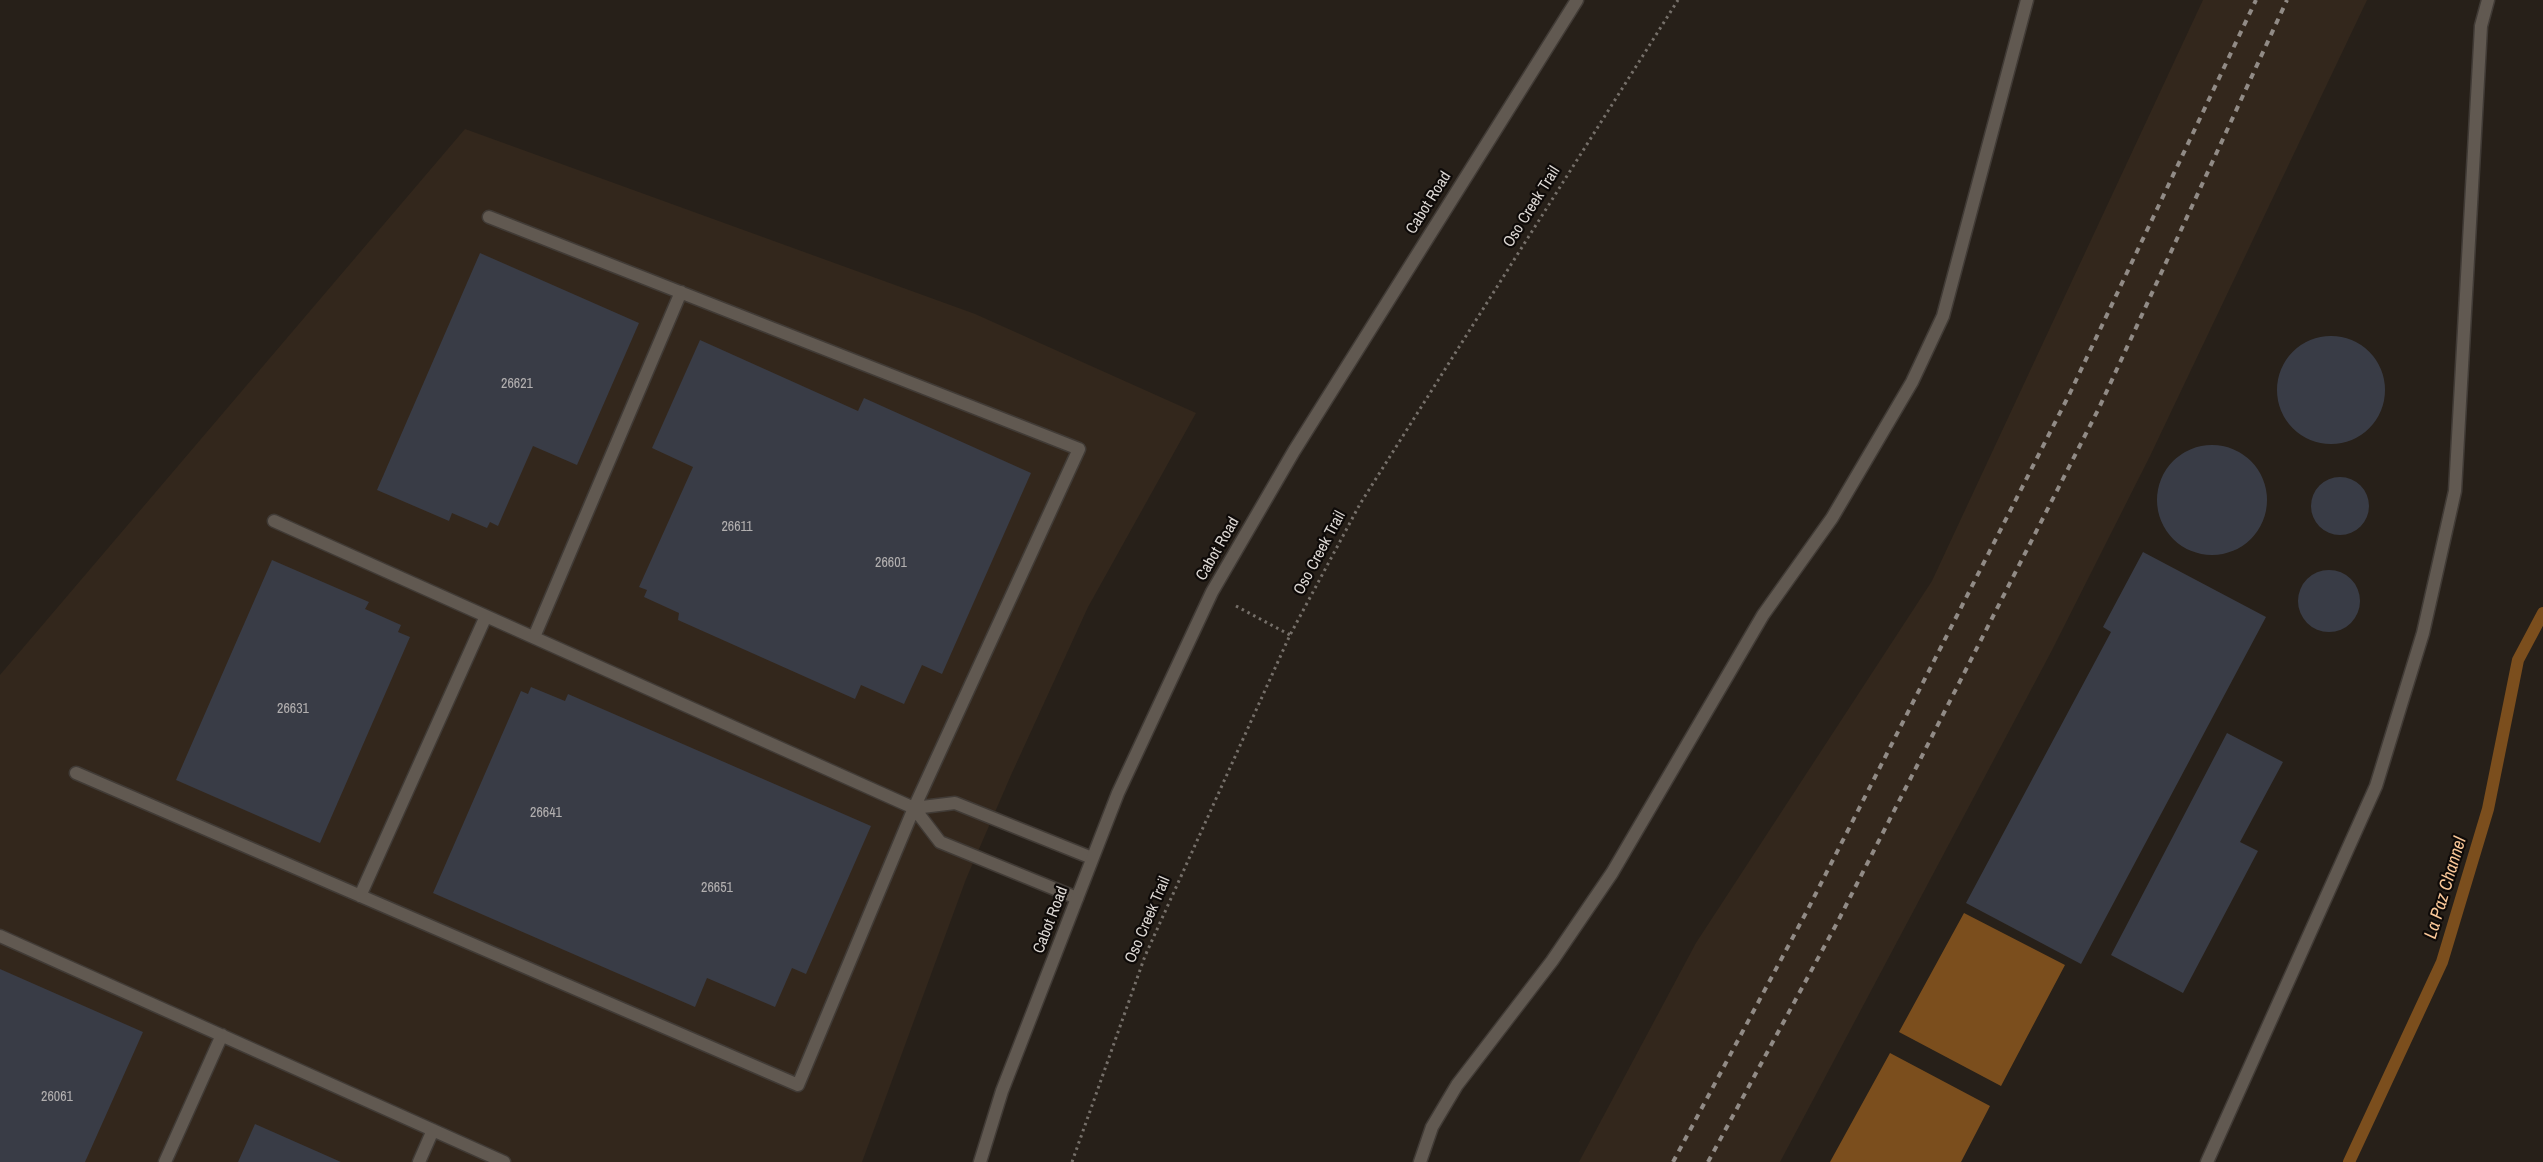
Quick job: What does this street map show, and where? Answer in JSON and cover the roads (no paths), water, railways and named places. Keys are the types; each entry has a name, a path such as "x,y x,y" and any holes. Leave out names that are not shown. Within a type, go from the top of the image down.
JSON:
{"main road":[{"name":"Cabot Road","path":"980,1162 1002,1091 1118,793 1212,592 1304,434 1578,0"},
{"path":"1420,1162 1432,1127 1457,1085 1552,961 1612,873 1764,615 1832,518 1912,382 1943,316 2027,0"},
{"path":"2207,1162 2376,786 2423,633 2455,491 2481,26 2488,0"},
{"path":"76,773 798,1085 914,808 1079,449 490,217"},
{"path":"534,637 681,292"},
{"path":"274,520 914,808 940,842 1077,898"},
{"path":"360,896 486,616"},
{"path":"914,808 955,803 1092,858"},
{"path":"0,936 504,1162"},
{"path":"165,1162 222,1035"},
{"path":"419,1162 433,1130"}],"waterway":[{"name":"La Paz Channel","path":"2349,1162 2442,962 2488,809 2518,660 2543,613"}],"railway":[{"path":"1673,1162 1808,909 2070,393 2256,0"},
{"path":"1708,1162 1837,923 2099,408 2287,0"}]}
